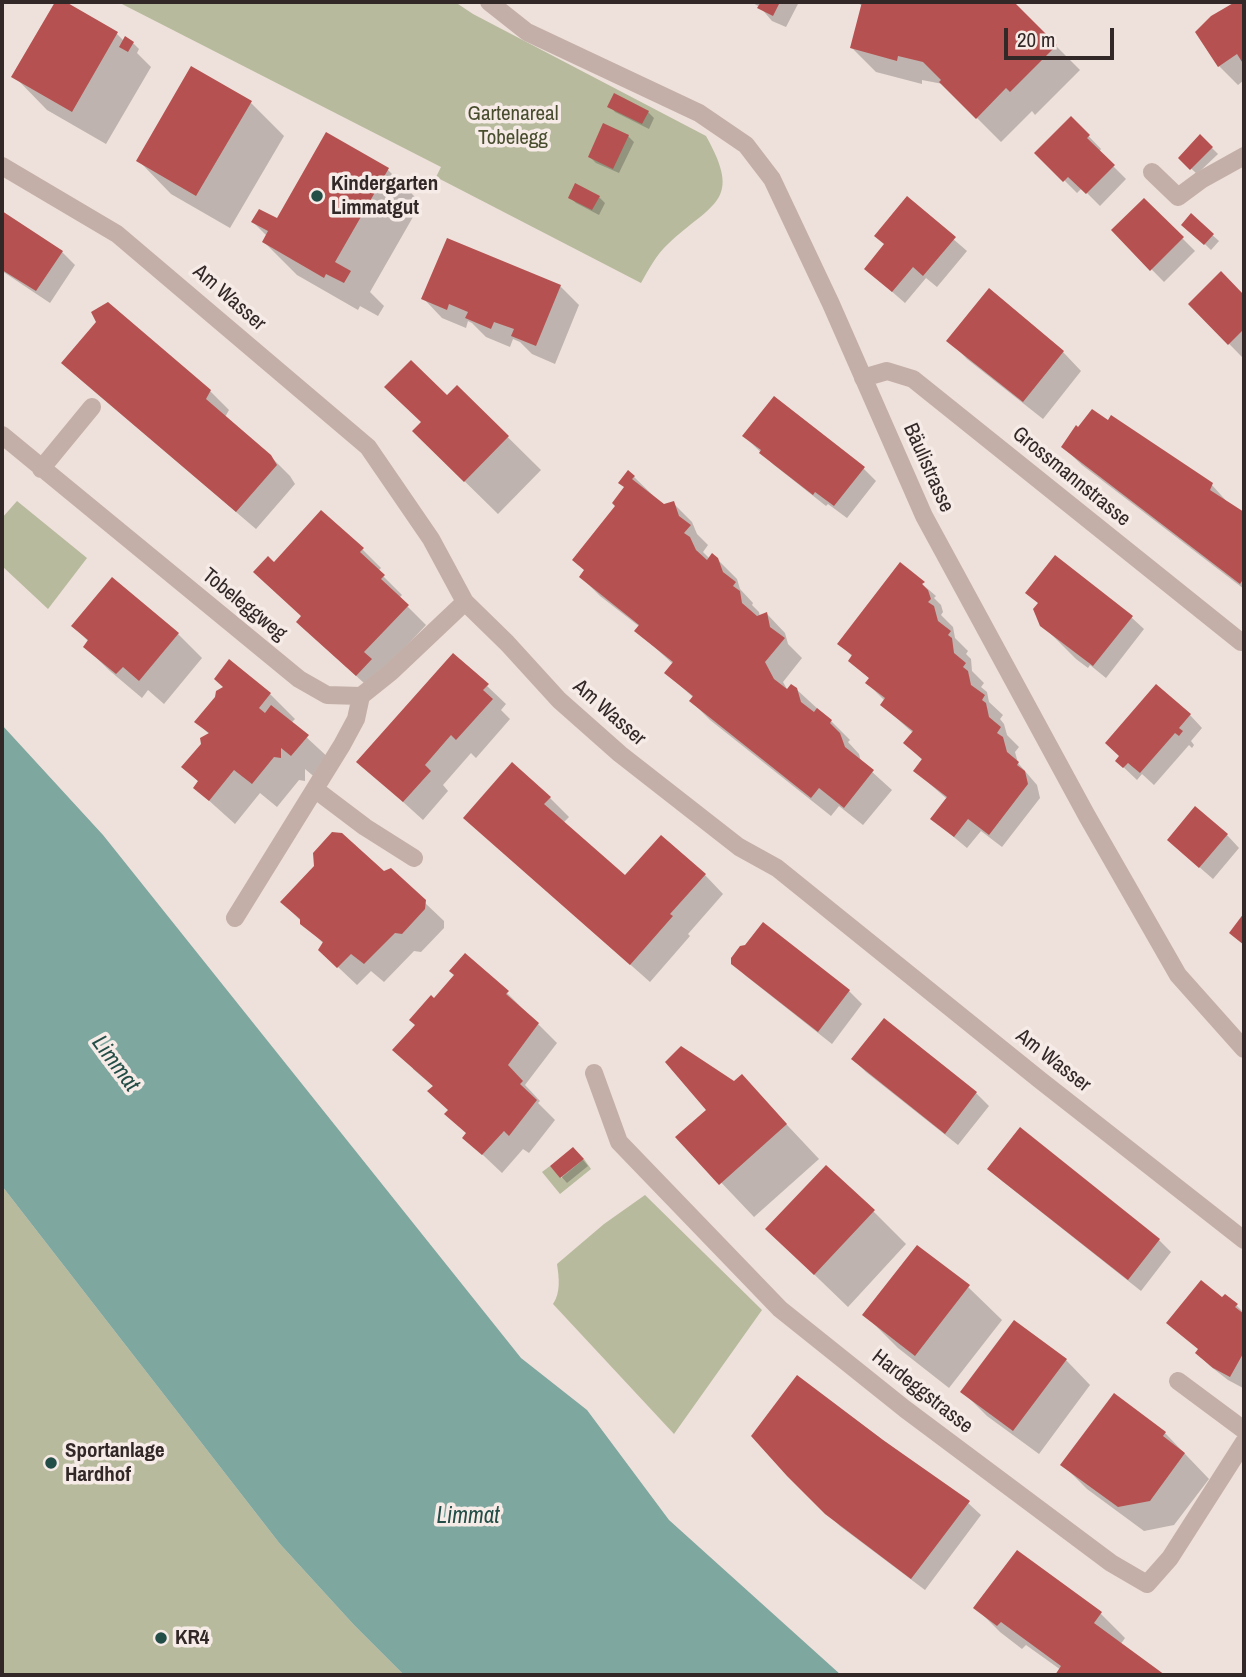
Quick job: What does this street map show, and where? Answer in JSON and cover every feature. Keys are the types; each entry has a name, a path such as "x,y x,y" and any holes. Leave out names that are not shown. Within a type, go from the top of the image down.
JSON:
{"street":[{"name":"Bäulistrasse","path":"489,2 527,32 699,113 722,127 746,145 772,179 924,516 1087,816 1178,975 1244,1049"},
{"path":"1152,172 1178,197 1201,180 1244,156"},
{"name":"Am Wasser","path":"2,166 117,234 368,447 431,539 465,602 559,700 620,754 739,847 777,868 1244,1240"},
{"name":"Grossmannstrasse","path":"863,378 887,371 913,379 1241,642"},
{"path":"41,470 92,407"},
{"name":"Tobeleggweg","path":"2,435 41,470 299,679 327,695 361,696"},
{"path":"235,918 316,790 356,719 361,696 391,672 465,602"},
{"path":"316,790 365,827 414,858"},
{"name":"Hardeggstrasse","path":"594,1073 619,1142 780,1309 905,1409 1111,1563 1147,1584 1177,1548 1244,1443"},
{"path":"1178,1381 1244,1430"}],"green space":[{"name":"Gartenareal Tobelegg","path":"118,2 455,2 473,14 706,136 717,158 722,175 722,188 710,209 660,253 641,283 436,177 441,167"},
{"path":"17,501 87,558 48,609 2,566 2,518"},
{"path":"584,1159 591,1169 560,1194 542,1172 550,1166 561,1178"},
{"path":"2,1186 280,1544 404,1675 2,1675"},
{"path":"645,1195 762,1310 674,1434 553,1304 559,1280 557,1264 604,1224"}],"water":[{"name":"Limmat","path":"2,725 103,835 521,1358 587,1410 669,1520 841,1675 404,1675 280,1544 2,1186"}],"building":[{"path":"55,2 66,2 118,32 72,112 11,77"},
{"path":"761,2 780,2 773,16 757,8"},
{"path":"862,2 1014,2 1057,45 1010,92 1006,88 976,119 923,62 898,56 897,61 850,48"},
{"path":"1235,2 1244,2 1244,65 1237,54 1218,67 1195,32 1211,16"},
{"path":"125,36 134,42 128,52 119,47"},
{"path":"191,66 252,101 196,196 136,161"},
{"path":"614,93 649,111 642,124 607,107"},
{"path":"1071,116 1090,135 1087,138 1115,165 1086,194 1068,177 1063,182 1034,153"},
{"path":"603,123 629,135 613,169 588,157"},
{"path":"326,132 389,168 335,262 351,271 344,283 326,274 324,278 262,242 268,231 251,222 259,209 277,218"},
{"path":"1200,134 1213,147 1190,170 1178,158"},
{"path":"575,183 600,196 592,210 568,198"},
{"path":"907,196 956,237 923,276 913,267 892,292 864,269 884,244 874,236"},
{"path":"1144,198 1184,237 1150,271 1111,230"},
{"path":"2,211 63,251 36,291 2,270"},
{"path":"1191,213 1214,234 1204,245 1181,225"},
{"path":"447,238 561,285 536,346 511,336 514,329 494,322 491,329 465,318 468,312 449,304 447,310 421,299"},
{"path":"1221,271 1244,295 1244,329 1228,345 1188,304"},
{"path":"989,288 1064,351 1023,402 946,341"},
{"path":"108,302 211,390 206,399 271,455 277,465 236,512 61,363 96,322 91,312"},
{"path":"411,360 447,395 457,385 509,436 464,482 412,431 421,422 384,387"},
{"path":"774,396 865,467 834,506 815,492 813,495 759,453 761,450 742,436"},
{"path":"1092,409 1108,420 1111,415 1213,483 1210,490 1244,512 1244,578 1240,584 1061,447 1076,425 1078,427"},
{"path":"628,470 635,476 632,479 664,504 674,501 679,516 691,525 684,533 707,560 712,553 718,558 723,572 736,582 733,586 740,591 742,603 757,616 767,612 770,627 785,638 765,662 774,679 787,689 791,684 797,688 801,702 814,712 817,708 832,720 830,723 840,733 845,747 874,770 844,808 819,788 811,798 689,701 693,696 664,673 673,662 634,631 639,625 579,577 584,570 572,560 615,506 612,503 624,487 618,483"},
{"path":"321,510 364,548 360,552 385,575 381,579 409,605 364,652 372,659 356,676 296,622 301,616 253,572 268,556 274,562"},
{"path":"1055,555 1133,616 1093,666 1040,626 1033,609 1038,603 1025,593"},
{"path":"900,562 925,582 922,584 931,599 928,602 934,606 938,621 951,631 948,635 952,638 954,653 966,663 963,667 968,671 971,685 985,695 982,700 986,703 989,717 1001,727 997,733 1003,737 1007,752 1025,771 1028,784 989,835 968,819 954,837 930,819 947,797 913,771 922,759 903,743 913,731 880,705 885,698 865,683 869,678 848,661 852,655 837,644"},
{"path":"112,577 179,633 139,681 123,667 116,674 83,647 88,640 71,626"},
{"path":"453,653 489,684 483,690 493,699 456,740 451,735 425,765 431,771 403,802 356,762"},
{"path":"229,659 271,693 259,708 265,713 271,705 309,735 291,756 281,748 281,758 274,757 252,784 234,770 209,801 193,788 198,781 181,767 201,744 200,738 209,733 194,722 215,697 216,691 223,687 214,679"},
{"path":"1156,684 1191,714 1179,728 1183,731 1179,736 1175,733 1140,773 1128,763 1123,768 1115,761 1119,756 1105,743"},
{"path":"512,762 551,797 544,804 625,875 661,835 706,874 630,965 463,818"},
{"path":"1195,806 1228,834 1199,868 1167,840"},
{"path":"332,832 342,833 384,871 391,868 426,900 425,909 402,934 395,933 364,964 351,954 337,968 318,950 323,942 300,924 300,919 280,902 314,866 313,853"},
{"path":"1244,913 1244,945 1229,933"},
{"path":"763,922 850,990 818,1032 731,964 731,958 740,946 745,945"},
{"path":"465,953 509,991 506,994 539,1023 508,1065 523,1081 520,1084 537,1100 509,1136 504,1131 482,1155 462,1138 466,1133 444,1114 448,1110 427,1091 433,1086 392,1050 415,1025 409,1020 431,995 434,998 454,975 449,971"},
{"path":"884,1018 977,1092 945,1134 851,1059"},
{"path":"681,1046 734,1081 742,1074 787,1124 719,1185 675,1137 706,1110 665,1062"},
{"path":"1020,1127 1160,1239 1128,1280 987,1169"},
{"path":"573,1147 584,1159 560,1178 550,1166"},
{"path":"826,1165 875,1210 814,1275 765,1229"},
{"path":"917,1245 970,1285 915,1356 862,1315"},
{"path":"1201,1280 1222,1297 1225,1294 1238,1304 1235,1307 1244,1314 1244,1352 1230,1377 1213,1368 1195,1353 1198,1349 1166,1323"},
{"path":"1014,1320 1067,1359 1013,1431 960,1392"},
{"path":"797,1375 970,1501 911,1579 825,1514 751,1436"},
{"path":"1114,1393 1166,1432 1163,1436 1185,1453 1150,1501 1118,1507 1060,1465"},
{"path":"1017,1550 1102,1612 1094,1623 1165,1675 1055,1675 1061,1666 1001,1622 997,1626 973,1608"}],"place":[{"name":"Kindergarten Limmatgut","path":"317,196"},
{"name":"Sportanlage Hardhof","path":"51,1463"},
{"name":"KR4","path":"161,1638"}]}
